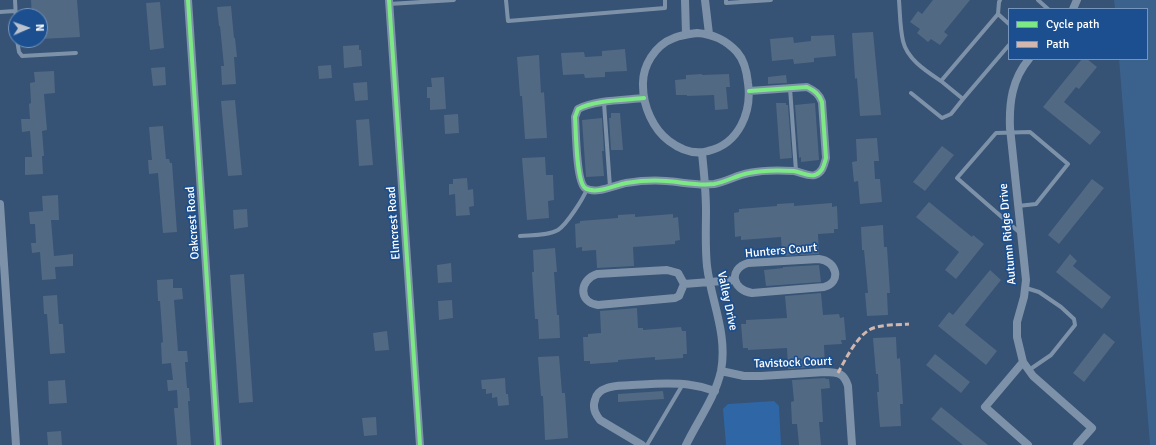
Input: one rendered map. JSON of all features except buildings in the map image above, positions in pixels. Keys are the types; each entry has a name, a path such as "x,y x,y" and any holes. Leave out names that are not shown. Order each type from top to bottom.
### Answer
{"street":[{"name":"Oakcrest Road","path":"188,0 218,445"},
{"path":"685,0 686,34"},
{"path":"705,0 709,34"},
{"name":"Elmcrest Road","path":"389,2 420,445"},
{"path":"686,34 709,34 726,42 738,53 747,75 749,91 747,111 738,132 724,146 715,150 695,153 682,149 666,139 651,120 644,98 644,73 654,51 673,38 686,34"},
{"name":"Autumn Ridge Drive","path":"1028,60 1017,76 1009,107 1010,134 1026,288 1016,330 1023,362 1028,370 1092,428 1077,445"},
{"path":"644,98 585,105 578,109 576,117 580,178 582,184 588,189 598,190 626,183 653,180 715,184 752,172 796,171 807,175 814,175 820,172 824,166 826,158 822,102 820,96 815,91 807,87 749,91"},
{"name":"Valley Drive","path":"686,445 710,403 715,391 721,371 722,358 722,331 709,282 706,247 705,184 702,153"},
{"path":"0,204 16,445"},
{"name":"Hunters Court","path":"820,259 830,262 836,273 832,283 824,287 752,293 744,292 737,287 735,280 737,269 748,263 820,259"},
{"path":"667,270 678,273 684,284 679,296 668,299 592,304 588,301 583,292 583,286 586,280 597,274 667,270"},
{"path":"684,284 735,280"},
{"path":"1023,362 984,407 1028,445"},
{"name":"Tavistock Court","path":"721,371 744,376 825,372 838,373 846,380 848,386 852,445"},
{"path":"642,445 600,420 596,416 594,406 596,395 600,391 617,386 661,383 700,386 715,391"}],"lane":[{"path":"389,2 454,0"},
{"path":"506,0 508,21 665,8 665,0"},
{"path":"726,0 726,3 771,0"},
{"path":"899,0 902,41 906,51 913,60 963,99"},
{"path":"941,81 998,14 1000,0"},
{"path":"1038,0 1047,8"},
{"path":"998,14 1008,23"},
{"path":"911,93 942,118 951,114 1008,46"},
{"path":"18,48 22,56 76,53"},
{"path":"790,88 796,171"},
{"path":"604,102 610,187"},
{"path":"1017,206 1036,204 1068,164 1030,132 1010,134 996,133 957,178 1020,233"},
{"path":"520,236 543,234 558,230 579,205 588,189"},
{"path":"1026,288 1039,292 1061,307 1074,319 1075,322 1075,325 1052,355 1028,370"},
{"path":"647,445 683,384"}],"shaded area":[{"path":"1114,0 1156,0 1156,445 1150,445 1119,60 1148,60 1148,8 1115,8"},
{"path":"774,401 779,406 781,445 726,445 723,409 728,404"}],"marked path":[{"path":"838,373 855,344 869,330 883,326 909,324"}],"cycle path":[{"path":"188,0 218,445"},
{"path":"389,0 420,445"},
{"path":"644,98 601,102 578,109 575,117 577,155 580,176 585,188 589,190 600,190 626,183 641,181 666,181 702,185 723,182 754,172 777,170 794,171 807,175 815,175 820,172 826,158 822,102 818,95 807,87 749,91"}]}
